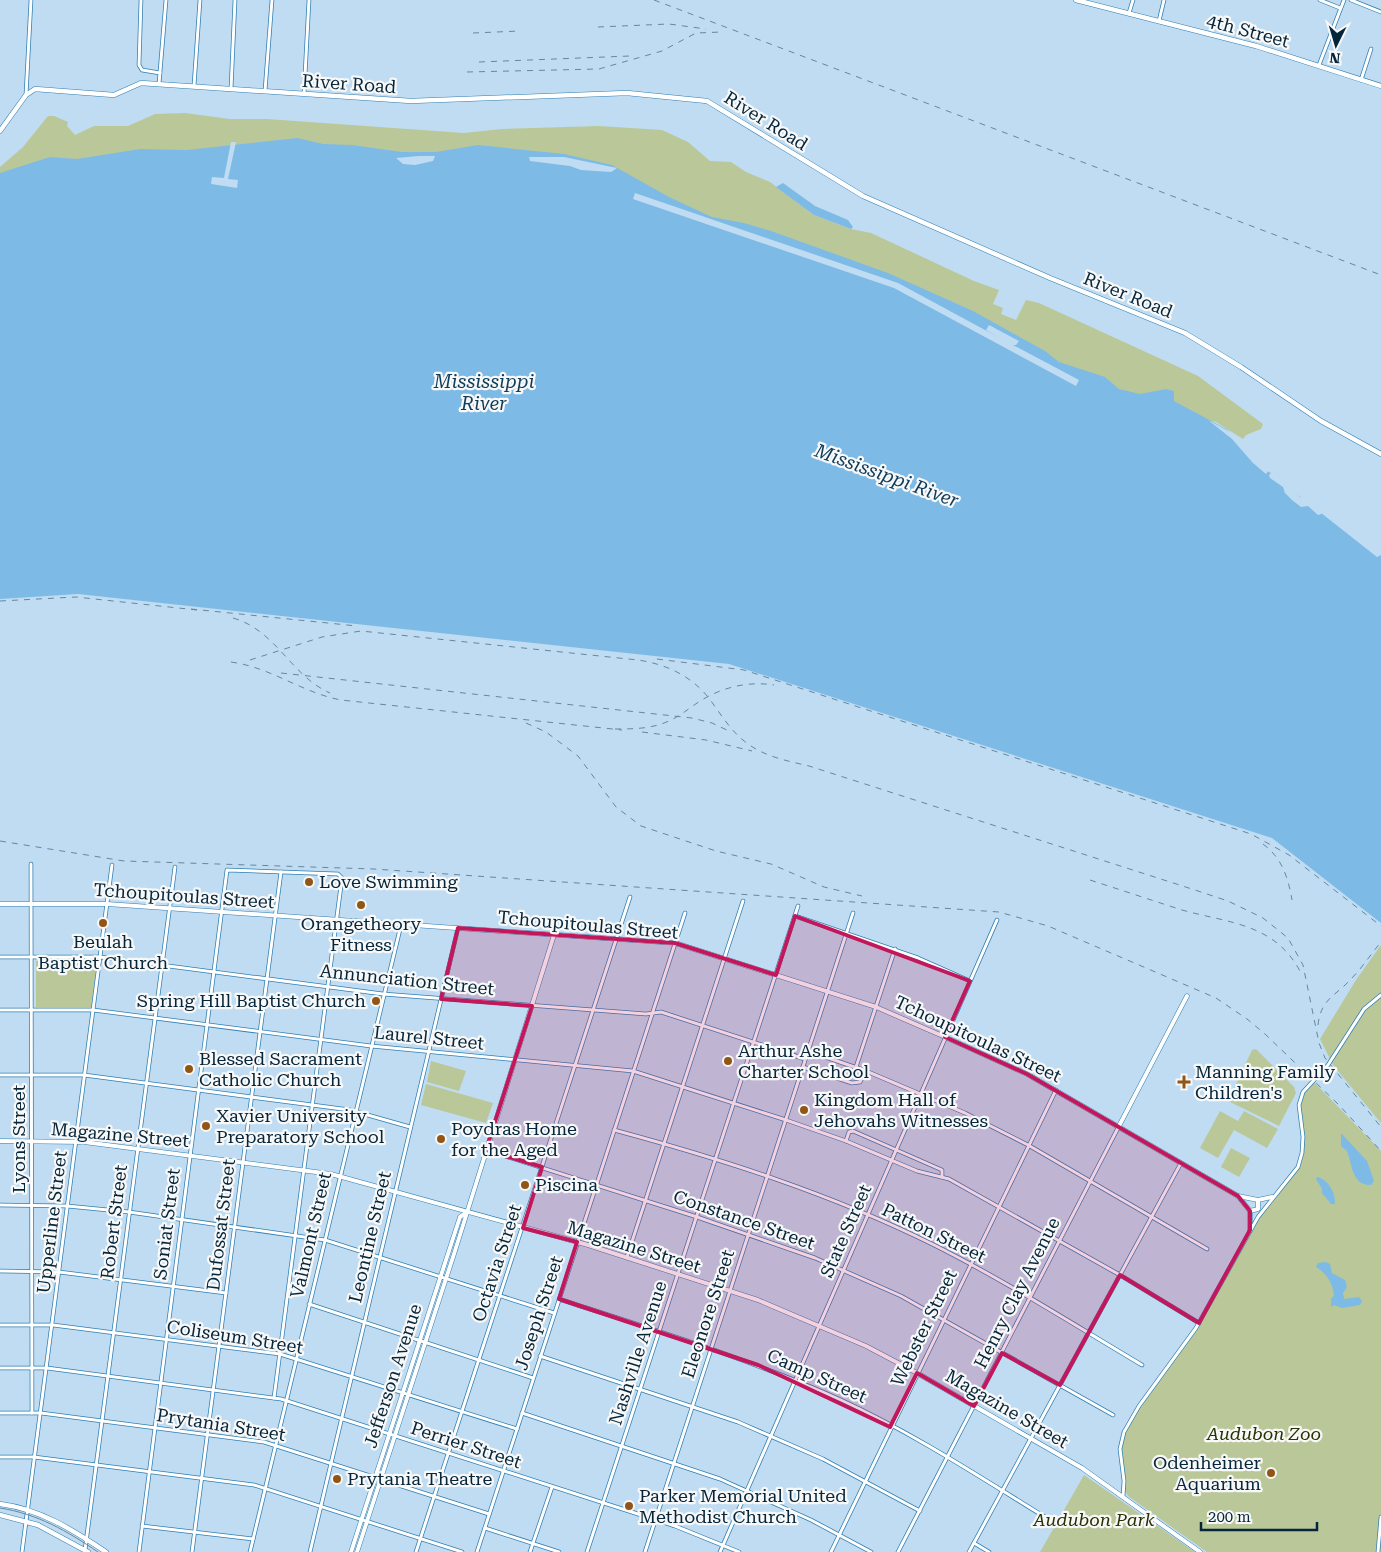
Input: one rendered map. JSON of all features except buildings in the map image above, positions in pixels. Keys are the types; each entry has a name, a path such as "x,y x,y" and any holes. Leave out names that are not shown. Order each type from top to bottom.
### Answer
{"main road":[{"name":"4th Street","path":"1076,0 1256,46 1381,86"},
{"name":"River Road","path":"26,95 35,90 44,89 114,95 134,85 159,84 304,95 441,101 627,93 707,101 863,196 1050,278 1185,333 1241,367 1320,421 1381,454"},
{"path":"0,131 26,95"},
{"path":"0,1504 28,1509 59,1522 106,1552"},
{"path":"0,1515 26,1521 52,1531 86,1551"}],"street":[{"path":"26,95 31,0"},
{"path":"141,0 139,65 142,70 160,73"},
{"path":"159,84 166,0"},
{"path":"194,86 200,0"},
{"path":"231,90 236,0"},
{"path":"265,92 272,0"},
{"path":"304,95 309,0"},
{"path":"1129,13 1133,0"},
{"path":"1158,21 1164,0"},
{"path":"1320,0 1340,8"},
{"path":"1319,65 1344,0"},
{"path":"1351,0 1381,12"},
{"path":"1361,80 1371,49"},
{"name":"Lyons Street","path":"31,864 32,1413"},
{"name":"Upperline Street","path":"22,1552 112,865"},
{"name":"Robert Street","path":"86,1551 86,1539 175,867"},
{"name":"Soniat Street","path":"139,1552 227,870 281,872"},
{"path":"274,1398 342,876 338,874 281,872"},
{"name":"Dufossat Street","path":"192,1552 281,872"},
{"name":"Octavia Street","path":"416,1552 630,897"},
{"path":"627,1257 743,901"},
{"name":"Tchoupitoulas Street","path":"0,904 107,904 675,943 876,1007 1027,1074 1238,1196 1258,1200 1272,1198"},
{"name":"Nashville Avenue","path":"587,1552 642,1389 798,906"},
{"name":"Joseph Street","path":"477,1552 685,913"},
{"name":"Eleonore Street","path":"644,1552 853,913"},
{"path":"795,916 895,949 970,982"},
{"name":"State Street","path":"720,1552 997,920"},
{"name":"Valmont Street","path":"250,1552 401,924"},
{"name":"Leontine Street","path":"310,1552 458,928"},
{"name":"Jefferson Avenue","path":"351,1552 394,1436 425,1344 554,935"},
{"path":"856,1067 895,949"},
{"name":"Annunciation Street","path":"0,957 100,957 383,994 532,1006 660,1012 702,1024 805,1059"},
{"path":"1123,1497 1124,1481 1120,1449 1124,1432 1139,1406 1199,1323 1250,1230 1272,1198 1294,1174 1301,1161 1303,1137 1299,1105 1303,1092 1328,1064 1364,1009 1381,995"},
{"path":"1119,1126 1187,996"},
{"name":"Laurel Street","path":"0,1010 93,1010 371,1046 633,1071 846,1140 917,1171 942,1177 1000,1206 1120,1274 1199,1323"},
{"path":"808,1051 856,1067 966,1113 1028,1145 1207,1249"},
{"path":"803,1067 856,1084 860,1082 866,1071"},
{"path":"0,1076 84,1075 252,1096 355,1111 410,1128"},
{"name":"Webster Street","path":"830,1552 1056,1090"},
{"name":"Henry Clay Avenue","path":"898,1552 1119,1126"},
{"name":"Patton Street","path":"614,1130 663,1143 824,1196 931,1244 971,1265 1142,1365"},
{"name":"Laurel Street","path":"846,1140 849,1132 853,1131 942,1170 942,1177"},
{"name":"Magazine Street","path":"0,1142 76,1142 243,1162 339,1176 577,1242 730,1291 819,1325 866,1346 917,1373 1082,1468 1200,1552"},
{"name":"Constance Street","path":"486,1150 790,1248 901,1296 1113,1415"},
{"path":"969,1552 1181,1163"},
{"name":"Tchoupitoulas Street","path":"1238,1196 1250,1210"},
{"path":"1250,1230 1250,1210 1258,1209 1258,1200"},
{"path":"0,1205 67,1206 129,1212 296,1234 325,1240 554,1313"},
{"name":"Jefferson Avenue","path":"378,1477 402,1392 460,1217 467,1212"},
{"path":"0,1271 58,1272 226,1293"},
{"name":"Camp Street","path":"559,1299 711,1348 758,1365 842,1401 947,1458 1045,1517"},
{"path":"309,1304 425,1344 533,1378"},
{"name":"Coliseum Street","path":"0,1325 52,1325 280,1354 517,1429"},
{"path":"540,1356 693,1405 772,1436 865,1481 920,1512"},
{"name":"Perrier Street","path":"0,1368 47,1368 161,1382 287,1401 656,1520 739,1552"},
{"name":"Prytania Street","path":"0,1413 41,1413 208,1434 277,1445 489,1514"},
{"path":"522,1413 674,1462 748,1490 871,1552"},
{"path":"0,1457 34,1457 202,1478 266,1489 462,1552"},
{"path":"530,1552 552,1487"},
{"path":"1378,1552 1381,1517"},
{"name":"Jefferson Avenue","path":"357,1552 364,1519"},
{"path":"142,1526 253,1539"},
{"path":"485,1528 559,1552"},
{"path":"974,1543 988,1552"}],"highlighted area":[{"path":"795,916 970,981 945,1037 1027,1074 1238,1196 1250,1211 1250,1230 1199,1323 1120,1275 1060,1385 1002,1353 974,1406 917,1373 890,1427 758,1365 559,1299 577,1242 523,1228 542,1167 486,1150 532,1006 441,999 458,928 675,943 776,975"}],"green space":[{"path":"185,113 230,119 267,119 464,133 502,129 599,126 662,130 688,142 710,161 731,162 746,172 770,182 814,215 851,229 871,233 974,281 999,290 993,304 1003,308 1001,314 1016,320 1026,300 1039,303 1198,376 1263,424 1261,429 1246,435 1243,439 1216,422 0,175 0,167 23,147 48,116 54,116 68,122 67,126 75,135 94,126 128,126 155,114"},
{"path":"1381,945 1381,1123 1333,1065 1320,1039 1356,980"},
{"path":"36,961 97,961 91,1007 36,1007"},
{"path":"1256,1049 1294,1087 1296,1093 1279,1126 1230,1102 1229,1099 1252,1050"},
{"path":"431,1061 466,1071 459,1091 427,1082"},
{"name":"Audubon Zoo","path":"1313,1081 1381,1151 1381,1552 1207,1552 1128,1496 1124,1488 1120,1449 1130,1421 1199,1323 1262,1211 1298,1167 1303,1137 1299,1105 1303,1092"},
{"path":"426,1084 493,1103 486,1123 421,1105"},
{"path":"1220,1111 1238,1121 1244,1111 1278,1129 1267,1148 1234,1130 1218,1158 1200,1148"},
{"path":"1231,1148 1250,1158 1239,1177 1221,1167"},
{"name":"Audubon Park","path":"1084,1475 1195,1552 1040,1552"}],"water":[{"name":"Mississippi River","path":"297,138 323,144 352,145 402,152 436,152 478,145 564,154 612,165 669,197 712,217 744,223 771,231 888,273 973,311 1045,351 1059,362 1105,377 1119,389 1140,394 1166,389 1174,391 1174,401 1228,430 1250,457 1377,557 1381,555 1381,923 1272,838 729,664 78,594 0,599 0,173 50,157 77,159 140,149 187,150"},
{"path":"783,183 815,206 848,220 853,227 851,229 814,215 776,187"},
{"path":"1341,1133 1367,1161 1374,1181 1371,1185 1360,1182 1356,1178 1347,1151 1341,1146"},
{"path":"1317,1177 1325,1181 1330,1187 1334,1195 1335,1204 1331,1204 1322,1193 1322,1189 1316,1179"},
{"path":"1326,1262 1330,1264 1332,1273 1345,1280 1347,1287 1343,1293 1344,1299 1359,1297 1362,1301 1360,1305 1342,1308 1334,1305 1331,1307 1331,1299 1334,1295 1331,1282 1316,1267 1318,1263"}],"pier":[{"path":"231,142 236,142 228,179 238,180 237,188 211,184 212,177 224,178"},
{"path":"435,156 433,161 415,165 403,164 396,158"},
{"path":"529,157 564,157 617,168 611,172 581,170 570,166 530,161"},
{"path":"635,193 898,283 998,337 986,330 989,325 1019,341 1016,345 1013,345 1079,380 1076,386 894,288 633,199"},
{"path":"1208,420 1234,434 1252,456 1270,469 1266,474 1253,463 1232,439"},
{"path":"1273,471 1292,487 1300,497 1306,498 1324,513 1318,515 1308,506 1301,507 1292,500 1285,493 1283,487 1270,478 1269,475"}],"tram line":[{"path":"0,1508 27,1514 52,1524 98,1552"}],"railway":[{"path":"654,0 1381,275"},
{"path":"598,27 669,24 706,29"},
{"path":"473,33 520,31"},
{"path":"467,72 599,69 662,51 696,33 722,32"},
{"path":"479,62 630,56"},
{"path":"0,601 76,597 197,610"},
{"path":"191,609 357,626"},
{"path":"233,618 261,632 304,676 330,693"},
{"path":"250,660 322,637 361,631 638,660 658,664 693,682 708,697 736,734 762,752 1195,890 1228,901 1263,918 1288,938 1303,965 1319,1043 1325,1058 1381,1127"},
{"path":"657,659 744,670 1251,834 1289,855 1381,926"},
{"path":"231,662 260,669 312,692 341,700 622,730"},
{"path":"281,673 692,718 712,723 731,732"},
{"path":"615,729 646,728 664,723 709,696 736,686 774,685"},
{"path":"526,723 546,732 578,756 616,807 641,826 716,851 771,864 824,887 862,896"},
{"path":"642,732 706,740 752,751"},
{"path":"0,841 124,861 374,869 999,912 1048,926 1216,998 1265,1034 1339,1105 1381,1151"},
{"path":"1263,844 1275,855 1283,869 1292,900"},
{"path":"1090,880 1182,910 1248,927 1277,943 1289,955 1300,971"},
{"path":"1318,1025 1322,1009 1326,1003 1355,975 1381,942"}],"place":[{"name":"Love Swimming","path":"309,882"},
{"name":"Orangetheory Fitness","path":"361,905"},
{"name":"Beulah Baptist Church","path":"103,923"},
{"name":"Spring Hill Baptist Church","path":"376,1001"},
{"name":"Arthur Ashe Charter School","path":"728,1061"},
{"name":"Blessed Sacrament Catholic Church","path":"189,1069"},
{"name":"Manning Family Children's","path":"1184,1082"},
{"name":"Kingdom Hall of Jehovahs Witnesses","path":"804,1110"},
{"name":"Xavier University Preparatory School","path":"206,1126"},
{"name":"Poydras Home for the Aged","path":"441,1139"},
{"name":"Piscina","path":"525,1185"},
{"name":"Odenheimer Aquarium","path":"1271,1473"},
{"name":"Prytania Theatre","path":"337,1479"},
{"name":"Parker Memorial United Methodist Church","path":"629,1506"}]}
